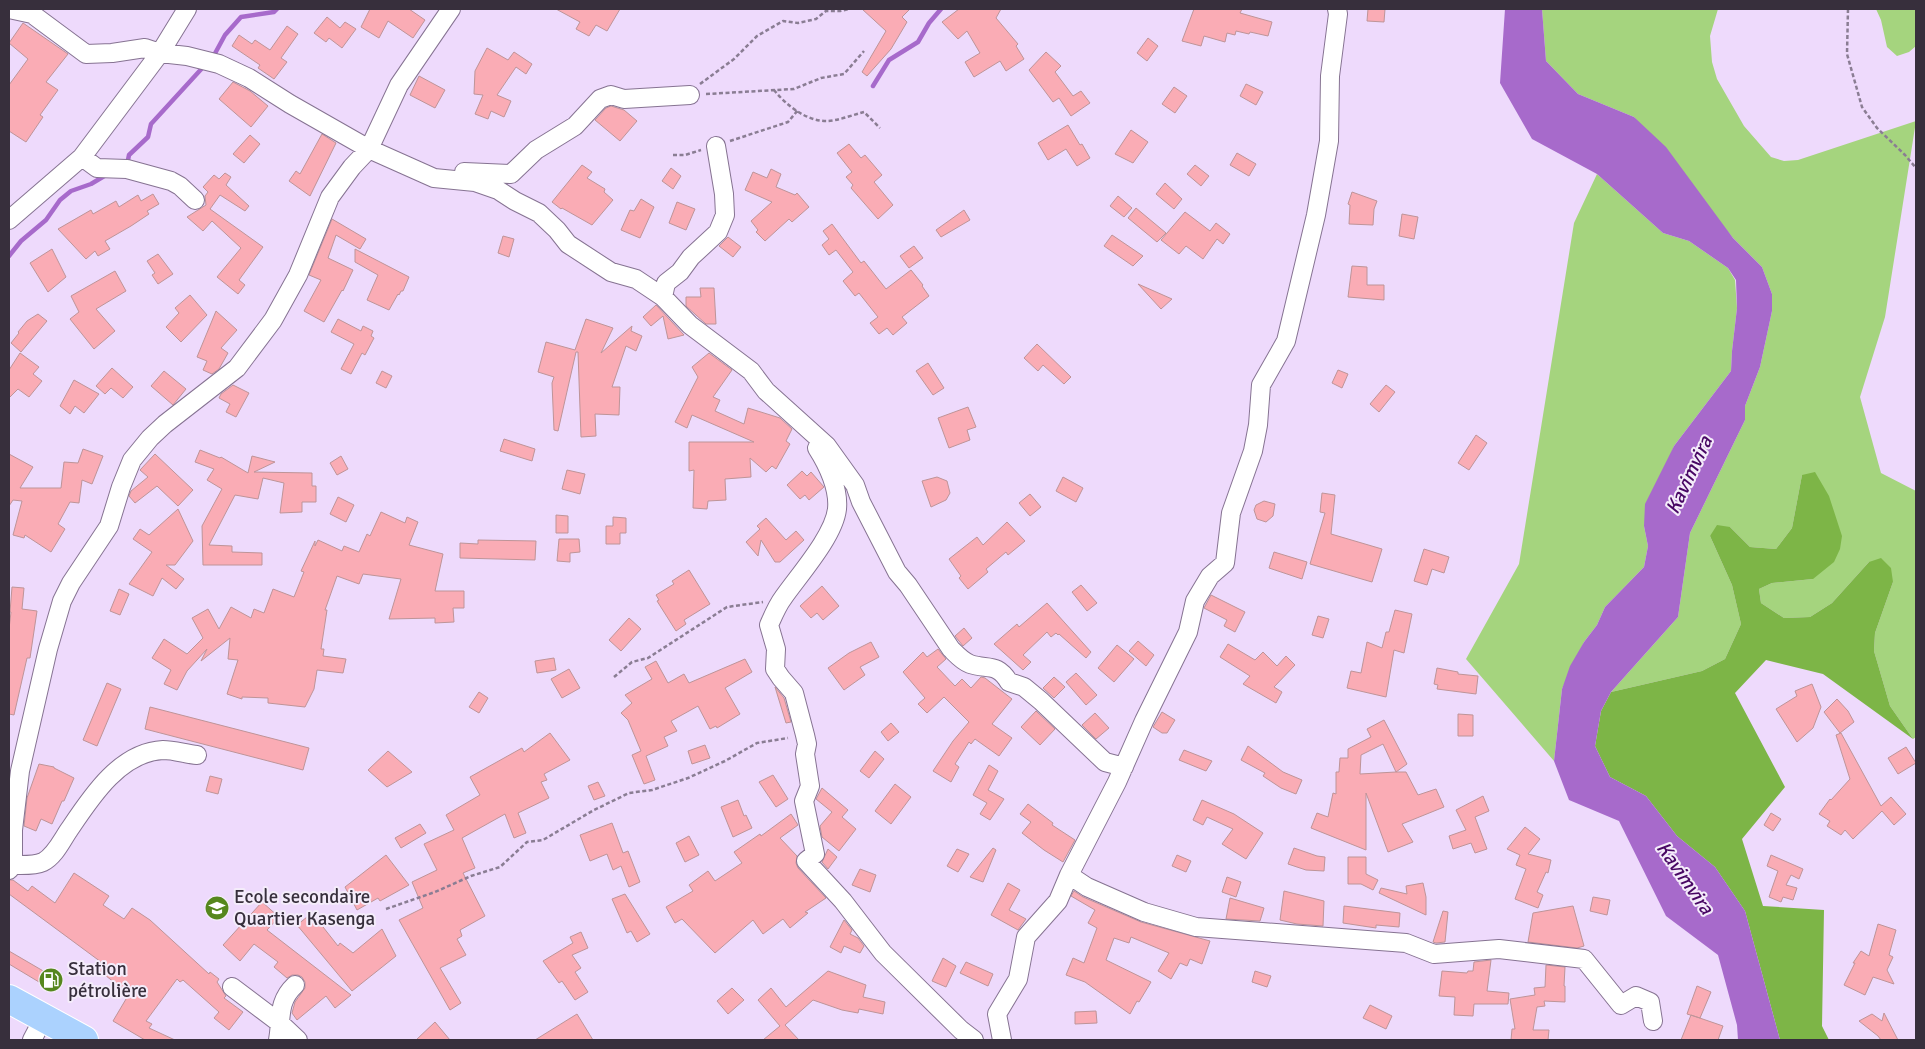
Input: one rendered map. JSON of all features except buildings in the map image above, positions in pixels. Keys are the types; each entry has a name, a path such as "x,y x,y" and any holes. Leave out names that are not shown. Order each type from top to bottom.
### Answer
{"highway":[{"path":"9,998 38,1029 84,1040"}],"street":[{"path":"9,9 32,14 86,54 112,53 145,48 160,53 201,59 232,70 369,149 434,178 475,182 498,190 539,213 557,230 568,244 611,272 636,279 663,297 690,325 751,372 766,391 827,446 855,485 861,502 897,572 908,585 951,649 960,658 972,664 995,668 1005,676 1008,682 1024,686 1067,724 1105,762 1124,767"},
{"path":"9,220 82,157 160,53 187,9"},
{"path":"197,755 164,750 142,754 121,766 86,804 55,851 46,861 11,868 12,810 41,676 62,601 71,583 109,526 121,487 132,460 150,438 165,424 237,368 273,320 298,275 330,197 352,167 369,149 399,85 451,9"},
{"path":"1002,1040 997,1014 1018,979 1026,937 1058,901 1068,875 1100,818 1144,721 1188,632 1194,601 1210,576 1225,563 1231,513 1253,451 1258,425 1261,385 1286,341 1316,216 1329,141 1330,76 1338,14 1337,9"},
{"path":"434,178 457,171 511,174 536,150 575,126 600,99 611,94 624,99 686,95"},
{"path":"663,297 666,284 680,272 691,256 718,232 725,215 724,194 716,146"},
{"path":"82,157 97,168 127,169 171,181 180,186 195,200"},
{"path":"798,418 825,460 836,491 837,509 834,525 782,600 769,625 776,649 776,669 794,693 807,744 805,754 810,786 804,800 815,854 806,861 846,905 883,953 961,1030 974,1040"},
{"path":"1068,875 1087,887 1144,912 1196,927 1406,943 1434,954 1499,949 1584,959 1621,1005 1636,996 1650,1002 1652,1021"},
{"path":"280,1032 280,1008 286,993 295,985"},
{"path":"232,987 280,1032 298,1040"}],"path":[{"path":"686,95 734,59 757,36 783,21 798,23 816,19 826,11 850,9"},
{"path":"1848,9 1847,54 1862,107 1877,128 1916,168"},
{"path":"686,95 794,89 821,78 844,74 864,51"},
{"path":"774,90 782,100 809,118 826,121 864,112 880,128"},
{"path":"673,155 716,146 776,127 788,122 798,110"},
{"path":"614,677 632,662 648,658 727,607 782,600"},
{"path":"386,909 435,892 470,876 500,867 526,842 543,840 594,810 629,793 652,790 688,778 725,761 757,742 805,735"}],"green space":[{"path":"1542,9 1718,9 1710,36 1712,62 1717,79 1744,126 1771,157 1784,161 1798,160 1916,121 1885,317 1860,397 1881,473 1916,491 1916,737 1913,739 1890,706 1874,651 1875,633 1893,582 1869,562 1832,603 1810,617 1784,618 1761,603 1759,589 1772,583 1813,579 1802,475 1792,528 1776,549 1750,547 1730,527 1710,536 1732,585 1741,624 1725,659 1702,671 1611,692 1678,617 1690,533 1745,420 1745,406 1760,367 1772,311 1772,294 1762,267 1733,238 1634,117 1578,94 1546,61"},
{"path":"1876,9 1916,9 1916,46 1909,52 1897,56 1887,47 1881,20"},
{"path":"1597,174 1663,233 1689,241 1728,268 1735,280 1737,308 1731,371 1674,446 1644,526 1648,546 1644,567 1605,607 1597,625 1584,642 1562,689 1554,761 1466,659 1519,564 1574,223"},
{"path":"1815,472 1829,496 1842,536 1840,549 1834,562 1813,579 1772,583 1759,589 1761,603 1784,618 1810,617 1832,603 1869,562 1881,558 1891,568 1893,582 1875,633 1874,651 1890,706 1913,739 1823,674 1766,660 1735,693 1785,787 1742,839 1763,906 1824,910 1822,1026 1829,1040 1780,1040 1745,911 1715,867 1677,836 1646,796 1610,777 1595,746 1601,711 1611,692 1702,671 1725,659 1741,624 1732,585 1710,536 1717,525 1730,527 1750,547 1776,549 1792,528 1802,475"}],"water":[{"name":"Kavimvira","path":"1505,9 1542,9 1546,61 1578,94 1634,117 1666,147 1733,238 1762,267 1772,294 1772,311 1760,367 1745,406 1745,420 1690,533 1678,617 1611,692 1601,711 1595,746 1610,777 1646,796 1677,836 1715,867 1745,911 1780,1040 1738,1040 1737,1025 1718,955 1666,916 1619,821 1569,800 1554,761 1562,689 1570,666 1584,642 1597,625 1605,607 1644,567 1648,546 1644,526 1645,504 1674,446 1731,371 1737,308 1736,280 1728,268 1689,241 1663,233 1597,174 1532,139 1500,83"}],"waterway":[{"path":"212,59 225,35 241,17 274,12 277,9"},
{"path":"873,86 889,60 918,42 929,23 941,9"},
{"path":"127,165 129,155 148,137 151,124 205,65"},
{"path":"9,256 21,241 46,220 60,200 71,191 91,184 106,175"}],"place":[{"name":"Ecole secondaire Quartier Kasenga","path":"217,908"},
{"name":"Station pétrolière","path":"51,980"}]}
